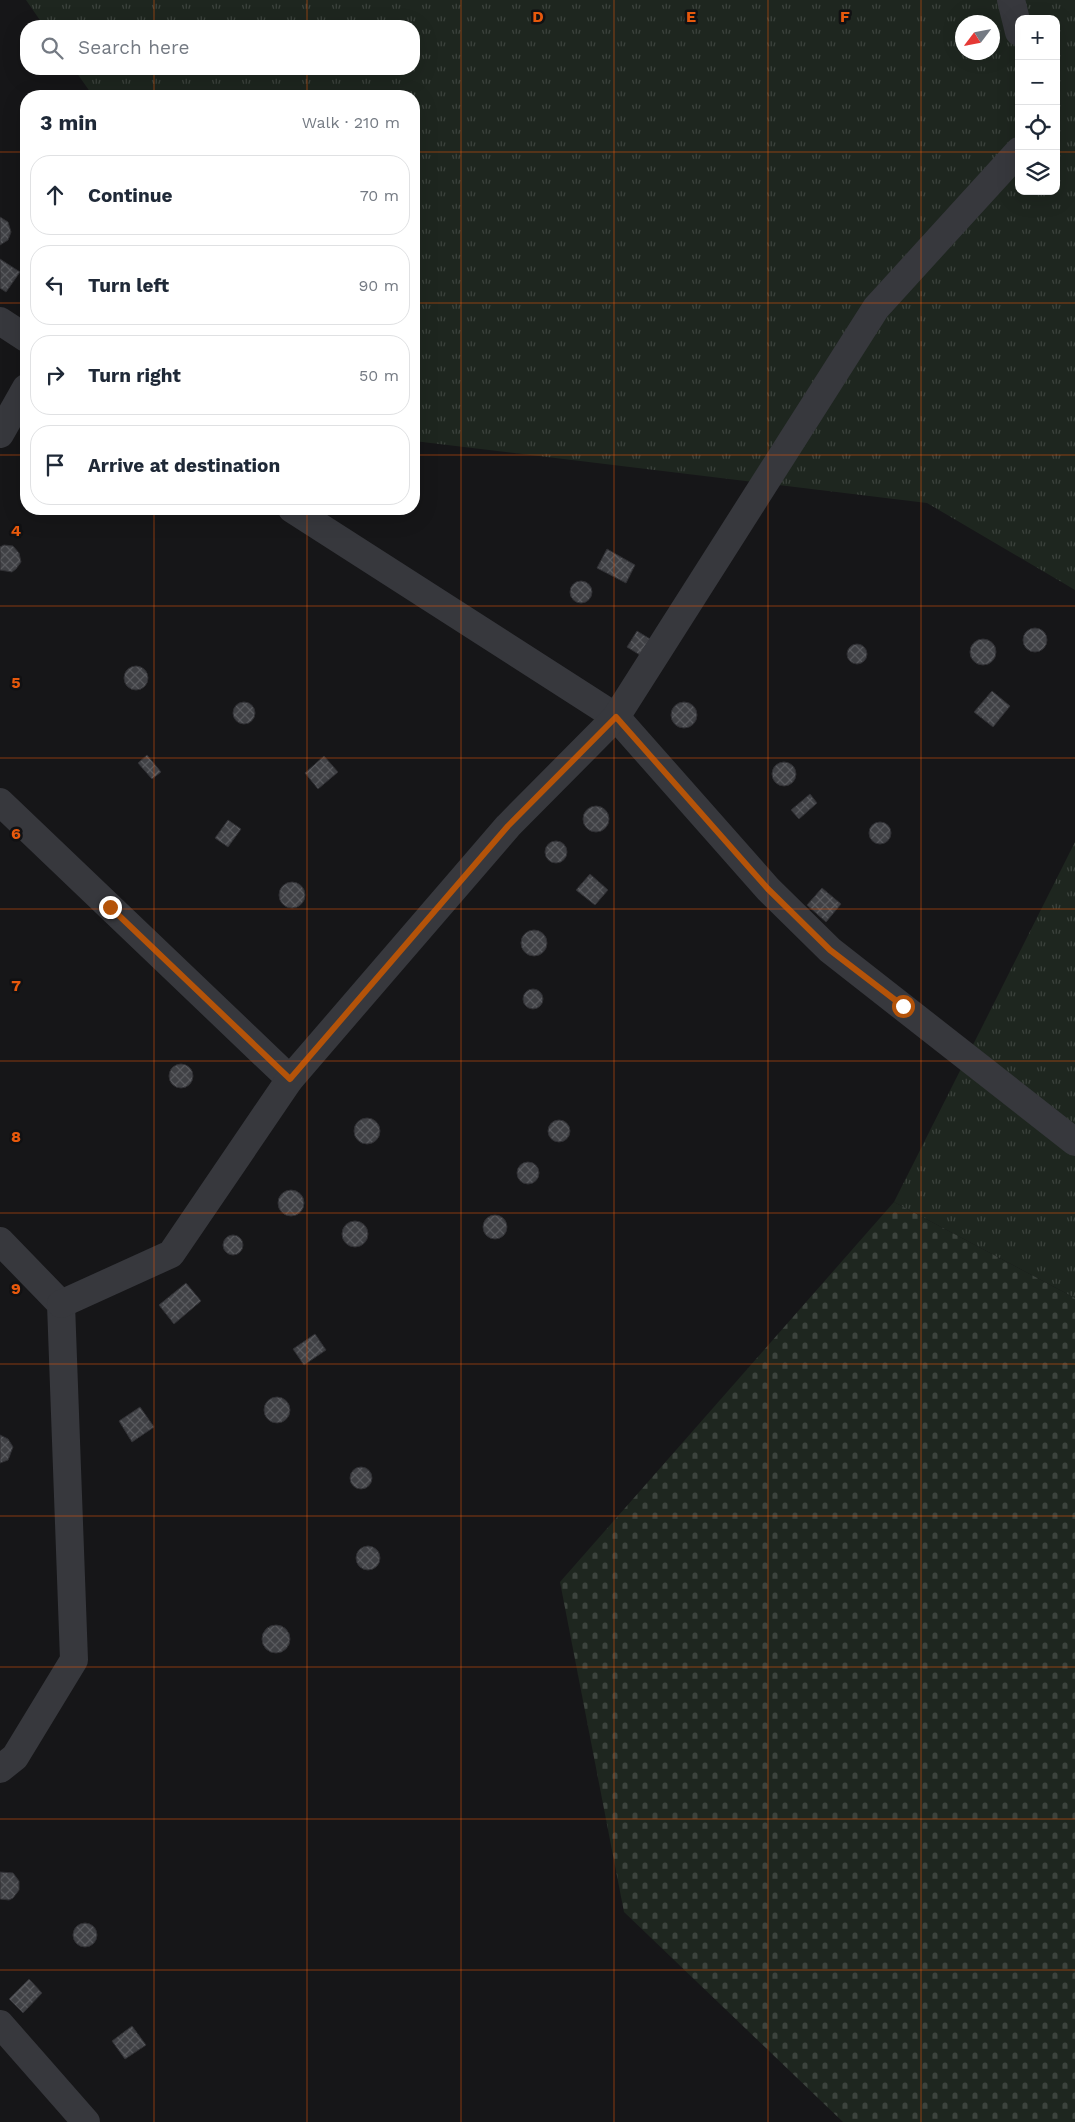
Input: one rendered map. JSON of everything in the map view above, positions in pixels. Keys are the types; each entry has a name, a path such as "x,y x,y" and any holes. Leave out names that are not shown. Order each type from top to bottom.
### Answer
{"street":[{"path":"1010,0 1015,18"},
{"path":"61,1304 171,1254 290,1079 508,826 616,717 876,308 1015,155"},
{"path":"0,322 20,334"},
{"path":"0,434 20,399"},
{"path":"301,515 616,717 768,889 830,950 1075,1142"},
{"path":"0,802 290,1079"},
{"path":"0,1241 61,1304 74,1660 15,1757 0,1769"},
{"path":"0,2024 86,2122"}],"green space":[{"path":"26,0 1075,0 1075,590 927,503 420,442 420,90 89,90 78,75 420,75 420,20 40,20"},
{"path":"1075,842 1075,1298 894,1202"},
{"path":"894,1202 1075,1298 1075,2122 843,2122 624,1912 560,1582"}],"building":[{"path":"0,217 8,222 11,232 8,240 0,245"},
{"path":"0,259 20,272 6,292 0,288"},
{"path":"4,545 13,546 19,553 21,562 12,572 0,570 0,547"},
{"path":"607,549 635,565 626,583 597,568"},
{"path":"581,581 589,584 592,592 589,600 581,603 573,600 570,592 573,584"},
{"path":"1035,628 1043,632 1047,640 1043,648 1035,652 1027,648 1023,640 1027,632"},
{"path":"637,631 650,639 640,655 627,647"},
{"path":"983,639 992,643 996,652 992,661 983,665 974,661 970,652 974,643"},
{"path":"857,644 864,647 867,654 864,661 857,664 850,661 847,654 850,647"},
{"path":"136,666 145,669 148,678 145,687 136,690 127,687 124,678 127,669"},
{"path":"992,691 1010,706 993,727 974,712"},
{"path":"244,702 252,705 255,713 252,721 244,724 236,721 233,713 236,705"},
{"path":"684,702 693,706 697,715 693,724 684,728 675,724 671,715 675,706"},
{"path":"147,755 161,772 152,779 138,763"},
{"path":"324,756 338,772 318,789 305,773"},
{"path":"779,762 789,762 796,769 796,779 789,786 779,786 772,779 772,769"},
{"path":"810,794 817,803 799,819 791,810"},
{"path":"596,806 605,810 609,819 605,828 596,832 587,828 583,819 587,810"},
{"path":"228,820 241,829 228,847 215,838"},
{"path":"880,822 888,825 891,833 888,841 880,844 872,841 869,833 872,825"},
{"path":"556,841 564,844 567,852 564,860 556,863 548,860 545,852 548,844"},
{"path":"590,874 608,890 595,905 576,890"},
{"path":"292,882 301,886 305,895 301,904 292,908 283,904 279,895 283,886"},
{"path":"822,888 841,904 826,922 807,905"},
{"path":"534,930 543,934 547,943 543,952 534,956 525,952 521,943 525,934"},
{"path":"533,989 540,992 543,999 540,1006 533,1009 526,1006 523,999 526,992"},
{"path":"176,1064 186,1064 193,1071 193,1081 186,1088 176,1088 169,1081 169,1071"},
{"path":"367,1118 376,1122 380,1131 376,1140 367,1144 358,1140 354,1131 358,1122"},
{"path":"559,1120 567,1123 570,1131 567,1139 559,1142 551,1139 548,1131 551,1123"},
{"path":"528,1162 536,1165 539,1173 536,1181 528,1184 520,1181 517,1173 520,1165"},
{"path":"291,1190 300,1194 304,1203 300,1212 291,1216 282,1212 278,1203 282,1194"},
{"path":"495,1215 500,1216 506,1222 506,1232 500,1238 495,1239 490,1238 484,1232 483,1227 484,1222 490,1216"},
{"path":"355,1221 364,1225 368,1234 364,1243 355,1247 346,1243 342,1234 346,1225"},
{"path":"233,1235 240,1238 243,1245 240,1252 233,1255 226,1252 223,1245 226,1238"},
{"path":"186,1283 201,1301 174,1324 159,1305"},
{"path":"315,1334 326,1350 304,1365 293,1349"},
{"path":"277,1397 286,1401 290,1410 286,1419 277,1423 268,1419 264,1410 268,1401"},
{"path":"140,1407 154,1427 132,1442 119,1421"},
{"path":"0,1435 8,1439 13,1447 8,1460 0,1463"},
{"path":"361,1467 369,1470 372,1478 369,1486 361,1489 353,1486 350,1478 353,1470"},
{"path":"368,1546 376,1550 380,1558 376,1566 368,1570 360,1566 356,1558 360,1550"},
{"path":"276,1625 286,1629 290,1639 286,1649 276,1653 266,1649 262,1639 266,1629"},
{"path":"0,1872 13,1873 19,1881 19,1890 9,1900 0,1899"},
{"path":"85,1923 93,1927 97,1935 93,1943 85,1947 77,1943 73,1935 77,1927"},
{"path":"29,1979 42,1993 23,2013 9,1999"},
{"path":"132,2026 146,2045 125,2059 112,2041"}],"route":[{"path":"110,907 290,1079 508,826 616,717 768,889 830,950 903,1006"}]}
